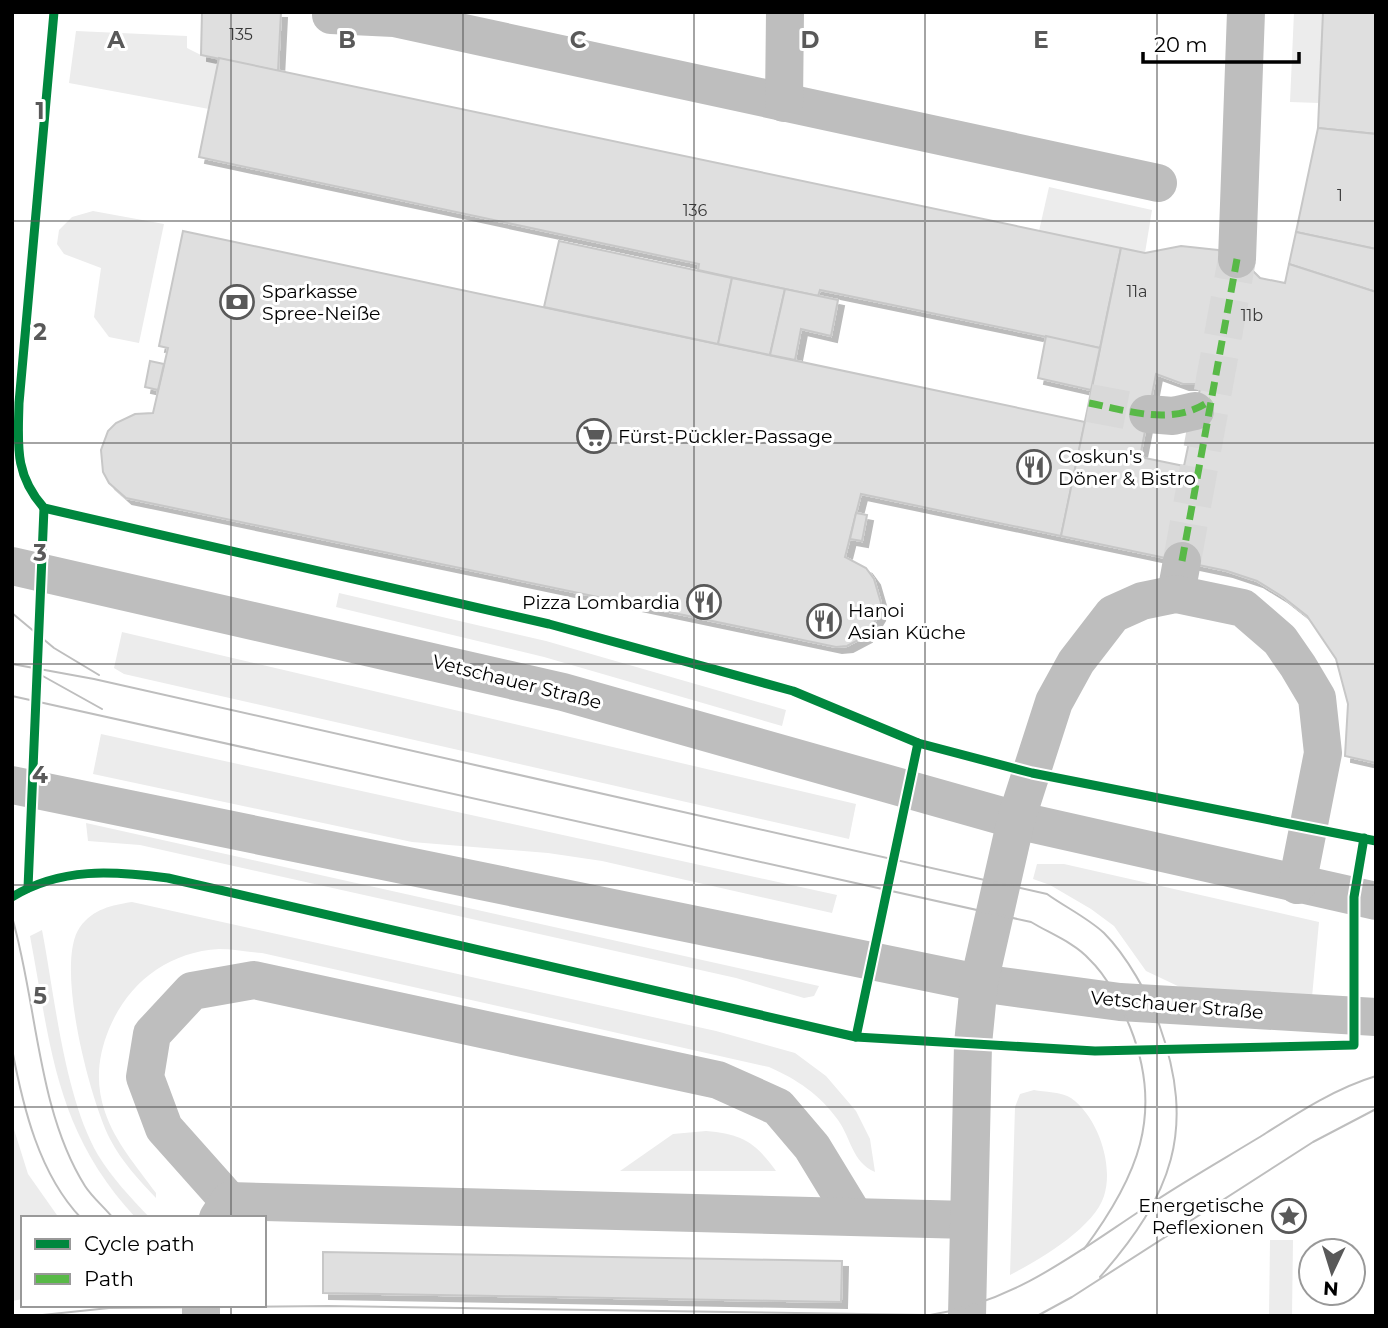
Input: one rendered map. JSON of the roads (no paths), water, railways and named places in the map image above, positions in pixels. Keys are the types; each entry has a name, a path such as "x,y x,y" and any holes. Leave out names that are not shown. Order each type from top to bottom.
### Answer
{"street":[{"path":"783,103 785,12"},
{"path":"1237,259 1246,12"},
{"path":"331,15 394,18 1158,183"},
{"path":"1148,414 1173,416 1195,411"},
{"name":"Vetschauer Straße","path":"12,566 563,692 1016,820 1376,901"},
{"path":"967,1316 973,1044 979,983 1016,820 1054,702 1076,662 1113,614 1142,601 1179,577 1243,608 1280,640 1317,698 1323,753 1297,885"},
{"name":"Vetschauer Straße","path":"12,785 979,983 1120,1002 1376,1017"},
{"path":"854,1216 812,1147 778,1107 718,1080 254,981 192,991 152,1034 145,1077 164,1128 224,1209 854,1216 969,1220"}],"tunnel":[{"path":"1182,561 1237,259"},
{"path":"1089,403 1148,414"}],"tram line":[{"path":"12,613 54,648 99,675"},
{"path":"12,664 94,679 1047,894 1104,933 1128,964 1143,988 1159,1024 1176,1097 1176,1129 1171,1159 1160,1189 1145,1218 1100,1277"},
{"path":"32,670 102,709"},
{"path":"12,696 1031,922 1077,948 1102,974 1130,1027 1145,1088 1145,1117 1131,1170 1103,1223 1084,1249"},
{"path":"12,917 47,1090 57,1124 69,1156 85,1186 111,1216"},
{"path":"12,1049 35,1139 54,1181 79,1216"},
{"path":"266,1307 930,1315 992,1298 1048,1271 1168,1192 1304,1109 1376,1076"},
{"path":"1037,1316 1072,1297 1313,1142 1376,1109"},
{"path":"33,1316 109,1308 218,1307"}],"place":[{"name":"Sparkasse Spree-Neiße","path":"237,302"},
{"name":"Fürst-Pückler-Passage","path":"594,436"},
{"name":"Coskun's Döner & Bistro","path":"1034,467"},
{"name":"Pizza Lombardia","path":"704,602"},
{"name":"Hanoi Asian Küche","path":"824,621"},
{"name":"Energetische Reflexionen","path":"1289,1216"}]}
